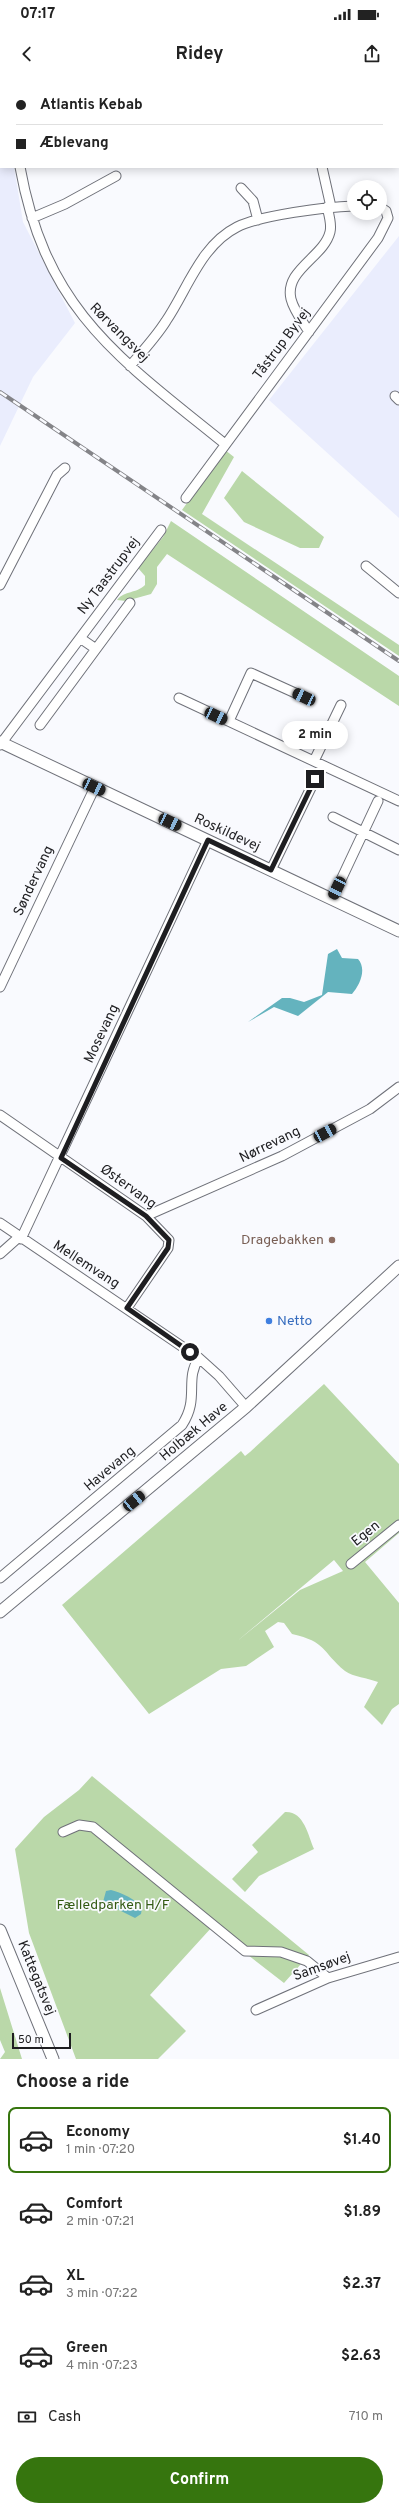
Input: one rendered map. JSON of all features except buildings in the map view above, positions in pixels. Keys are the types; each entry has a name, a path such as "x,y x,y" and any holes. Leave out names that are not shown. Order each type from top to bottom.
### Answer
{"street":[{"name":"Rørvangsvej","path":"20,168 32,218 44,252 75,307 94,331 130,366 225,444"},
{"path":"309,332 292,304 290,290 295,277 328,237 331,226 322,168"},
{"path":"32,218 69,202 116,176"},
{"path":"241,188 253,201 258,220"},
{"path":"130,366 166,321 206,255 233,230 258,220 329,207 347,206"},
{"name":"Tåstrup Byvej","path":"186,498 378,238 387,220"},
{"path":"0,585 57,475 64,468"},
{"name":"Ny Taastrupvej","path":"1,743 161,530"},
{"path":"366,566 399,593"},
{"path":"40,725 130,602"},
{"path":"80,638 96,649"},
{"path":"229,721 251,673 304,697"},
{"path":"180,698 318,763 380,797 399,801"},
{"path":"271,870 318,763 341,705"},
{"name":"Roskildevej","path":"1,743 399,931"},
{"name":"Søndervang","path":"0,987 94,787"},
{"path":"332,899 380,797"},
{"path":"333,817 399,850"},
{"name":"Mosevang","path":"20,1238 61,1158 208,840"},
{"name":"Nørrevang","path":"146,1216 282,1156 370,1109 399,1086"},
{"name":"Østervang","path":"0,1115 146,1216 170,1243 127,1308"},
{"name":"Mellemvang","path":"0,1223 199,1358 219,1376 246,1407"},
{"path":"0,1254 20,1238"},
{"name":"Holbæk Have","path":"0,1612 246,1407 399,1266"},
{"name":"Havevang","path":"0,1578 182,1425 190,1413 193,1400 192,1371 199,1358"},
{"name":"Egen","path":"351,1564 399,1525"},
{"path":"63,1832 79,1824 93,1827 245,1951 281,1952 307,1961 328,1978"},
{"name":"Kattegatsvej","path":"0,1930 53,2059"},
{"name":"Samsøvej","path":"256,2010 328,1978 399,1957"}],"shaded area":[{"path":"0,168 14,168 23,222 75,323 33,377 0,446"},
{"path":"399,236 399,518 269,400"}],"green space":[{"path":"225,450 234,457 202,514 399,645 399,656 182,510"},
{"path":"242,471 324,537 319,548 300,548 244,522 224,498"},
{"path":"171,521 399,676 399,706 167,554 157,567 157,584 151,594 126,601 117,600 123,595 138,590 145,585 145,576 138,568 163,537"},
{"path":"324,1384 399,1464 399,1533 365,1562 399,1603 399,1704 392,1709 382,1725 364,1707 378,1682 348,1673 318,1644 312,1640 292,1634 284,1623 278,1622 265,1631 274,1647 246,1666 221,1669 149,1714 62,1605 241,1451 245,1456","holes":["334,1560 343,1571 300,1590 236,1642"]},
{"name":"Fælledparken H/F","path":"92,1776 309,1955 284,1983 212,1927 150,1995 186,2031 158,2059 76,2059 29,1933 15,1849 44,1817 79,1790"},
{"path":"285,1812 297,1815 301,1820 314,1849 259,1876 245,1892 232,1879 258,1852 252,1845"},
{"path":"0,1988 22,2059 0,2059 5,2052 0,2040"}],"water":[{"path":"337,949 342,958 358,959 361,963 362,972 360,982 352,994 328,992 298,1016 274,1007 248,1022 282,998 290,998 304,1002 322,995 328,954"},
{"path":"111,1890 136,1902 142,1908 141,1914 135,1918 103,1902 106,1891"}],"railway":[{"path":"0,392 399,661"}],"place":[{"name":"Dragebakken","path":"332,1240"},
{"name":"Netto","path":"269,1321"}],"route":[{"path":"190,1352 127,1308 168,1248 170,1243 169,1240 146,1216 61,1158 97,1076 208,840 271,870 315,779"}]}
